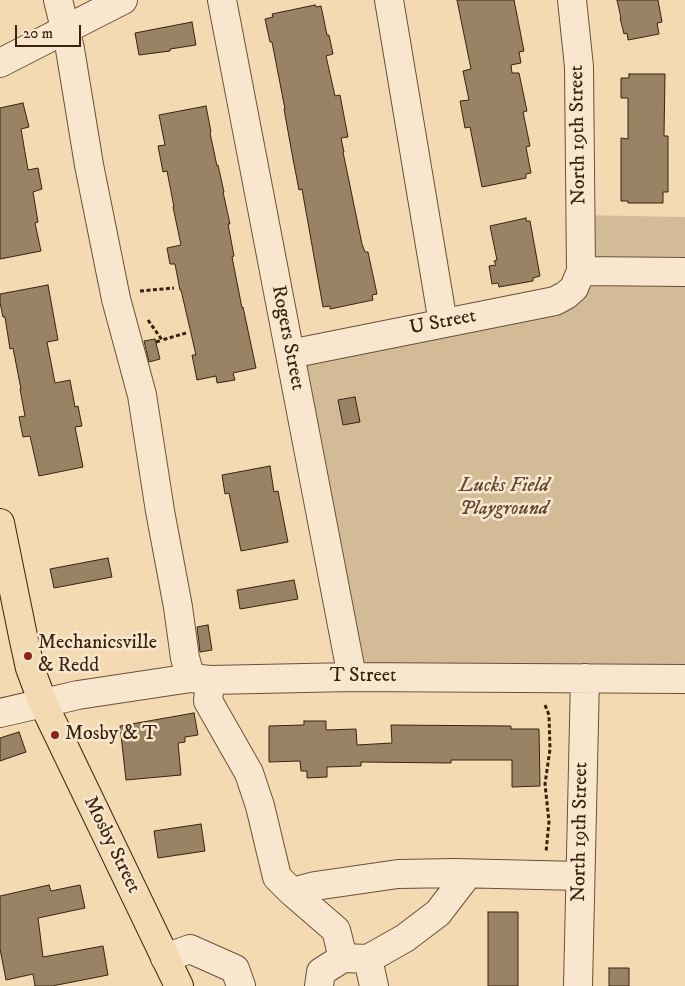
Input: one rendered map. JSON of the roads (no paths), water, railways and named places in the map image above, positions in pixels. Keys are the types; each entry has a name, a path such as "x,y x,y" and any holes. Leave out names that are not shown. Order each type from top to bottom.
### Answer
{"main road":[{"name":"Mosby Street","path":"0,523 30,668 43,703 179,986"}],"street":[{"path":"58,0 66,29 89,165 114,293 142,395 185,658 201,679 208,701 249,773 260,806 278,877 292,892 336,930 374,986"},
{"path":"0,63 123,0"},
{"name":"Rogers Street","path":"222,0 352,677"},
{"path":"389,0 443,323"},
{"name":"North 19th Street","path":"572,0 580,67 581,271"},
{"path":"581,271 685,272"},
{"name":"U Street","path":"290,354 556,300 574,288 581,271"},
{"name":"T Street","path":"0,713 78,695 201,679 352,677 685,679"},
{"name":"North 19th Street","path":"578,986 584,678"},
{"path":"292,892 315,886 398,874 580,876"},
{"path":"319,986 321,972 405,938 438,914 468,874"},
{"path":"165,958 190,949 235,969 240,986"}],"place":[{"name":"Mechanicsville & Redd","path":"28,656"},
{"name":"Mosby & T","path":"55,735"}],"park label":[{"name":"Lucks Field Playground","path":"504,498"}]}
